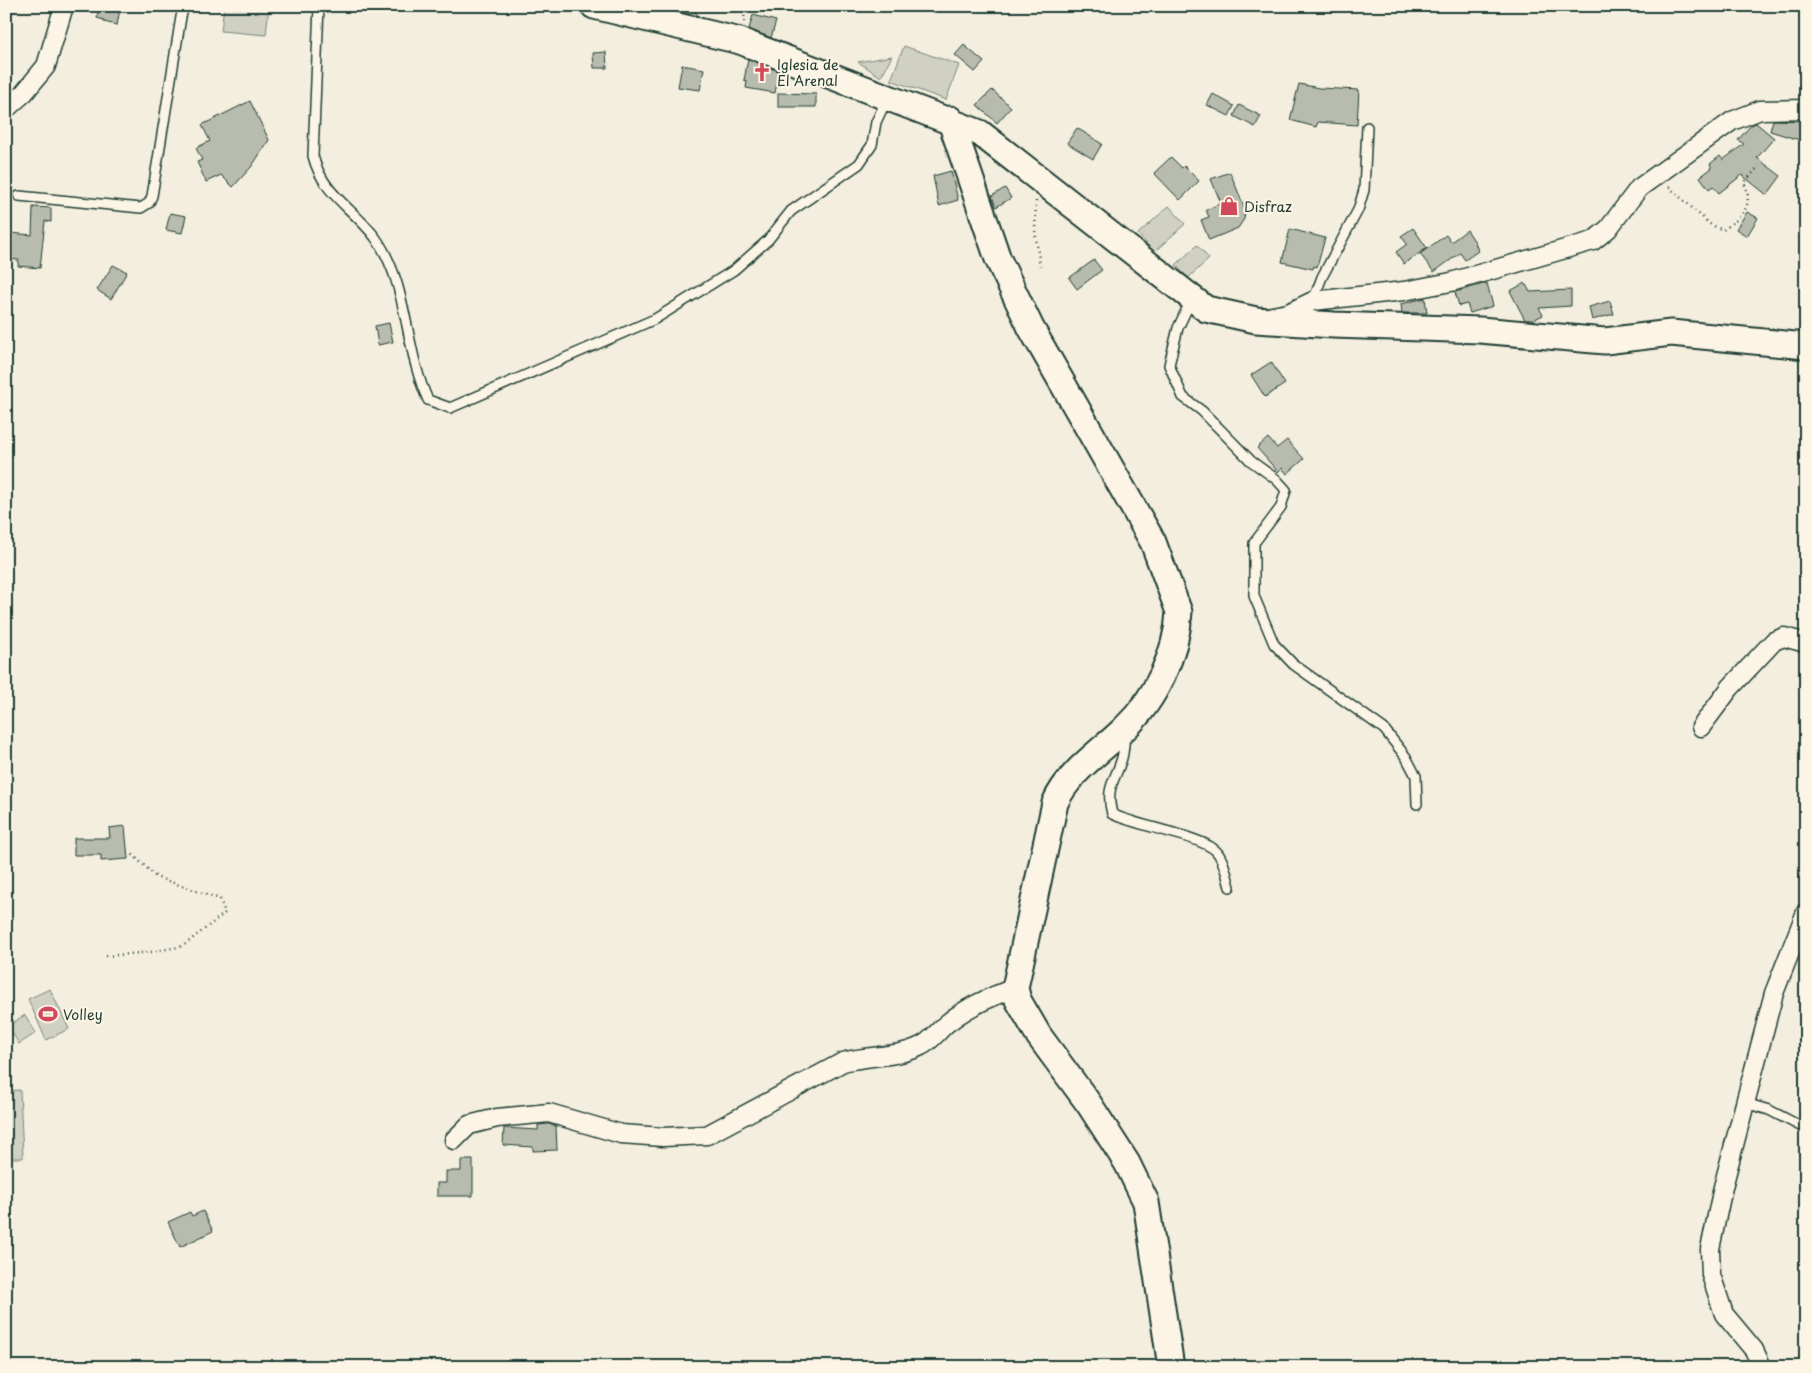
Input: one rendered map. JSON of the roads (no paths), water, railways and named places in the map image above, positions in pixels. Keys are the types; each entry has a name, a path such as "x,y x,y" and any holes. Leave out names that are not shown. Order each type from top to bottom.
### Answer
{"street":[{"path":"6,109 24,93 46,66 64,6"},
{"path":"594,6 740,41 950,119 980,133 1192,300 1206,309 1256,320 1334,325 1480,330 1604,341 1670,333 1806,346"},
{"path":"1256,320 1288,313 1313,301 1404,291 1451,282 1593,241 1608,229 1639,188 1732,121 1760,110 1806,109"},
{"path":"950,119 998,259 1031,328 1153,542 1179,612 1178,623 1164,671 1148,702 1127,727 1062,787 1055,803 1015,988 1018,1000 1039,1036 1089,1104 1121,1154 1146,1202 1171,1367"},
{"path":"1701,727 1730,688 1774,641 1784,637 1806,643"},
{"path":"1762,1367 1754,1350 1724,1314 1711,1275 1712,1240 1774,993 1806,912"},
{"path":"454,1140 469,1125 497,1118 549,1113 621,1134 663,1137 707,1135 843,1062 864,1056 894,1055 922,1046 950,1021 991,996 1015,988"}],"lane":[{"path":"19,196 141,208 149,203 152,196 184,6"},
{"path":"319,6 313,156 317,171 324,184 374,237 392,267 419,379 428,400 450,408 655,319 734,270 768,240 791,212 858,164 872,145 876,122 888,96"},
{"path":"1313,301 1322,278 1358,210 1364,190 1367,127"},
{"path":"1192,300 1178,328 1170,365 1183,397 1202,410 1251,461 1276,479 1286,490 1280,507 1254,543 1254,596 1274,644 1294,664 1384,729 1406,757 1416,776 1417,804"},
{"path":"1127,727 1122,758 1109,787 1109,803 1112,814 1127,821 1204,842 1218,852 1230,887"},
{"path":"1745,1103 1769,1110 1806,1129"}],"place":[{"name":"Iglesia de El Arenal","path":"762,72"},
{"name":"Disfraz","path":"1229,206"},
{"name":"Volley","path":"48,1014"}]}
